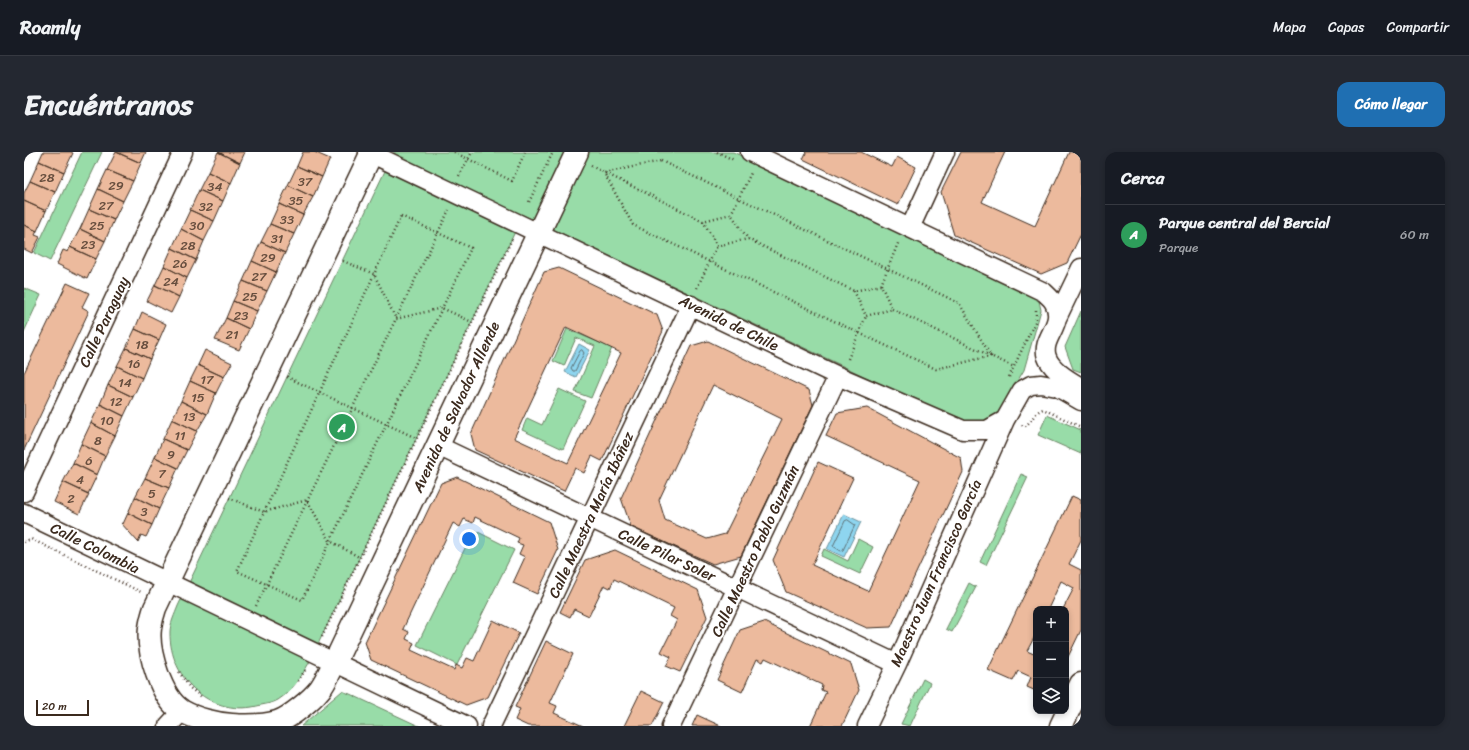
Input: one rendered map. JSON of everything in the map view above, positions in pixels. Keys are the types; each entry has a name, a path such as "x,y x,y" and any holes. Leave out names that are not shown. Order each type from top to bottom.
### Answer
{"street":[{"name":"Calle Paraguay","path":"24,492 184,152"},
{"name":"Avenida de Chile","path":"370,152 458,186 538,233 838,376 963,430 987,430 1006,419"},
{"name":"Avenida de Salvador Allende","path":"370,152 162,591 150,629 151,649 156,669 167,693 175,718 249,726 278,722 301,707 320,689 335,662 575,155"},
{"path":"905,236 945,152"},
{"path":"755,161 905,236 1055,304 1057,318"},
{"path":"1081,268 1045,346 1047,358 1052,367 1063,377 1081,386"},
{"path":"1038,297 1072,286"},
{"name":"Calle Maestra María Ibáñez","path":"491,726 691,305"},
{"name":"Calle Maestro Pablo Guzmán","path":"672,726 838,376"},
{"path":"1006,419 1022,390 1031,385 1041,384 1057,387 1081,400"},
{"name":"Maestro Juan Francisco García","path":"867,726 897,664 990,450 1006,419"},
{"path":"987,430 990,450"},
{"name":"Calle Pilar Soler","path":"438,446 897,664"},
{"name":"Calle Colombia","path":"24,513 162,591"},
{"path":"162,591 249,621 467,726"},
{"path":"1062,726 1081,684"}],"path":[{"path":"454,152 512,181 525,152"},
{"path":"249,621 438,233 472,152"},
{"path":"296,684 315,653 359,556 553,152"},
{"path":"703,221 731,214 755,161 717,152"},
{"path":"575,155 604,173 703,221 718,246"},
{"path":"604,173 661,161 959,303 991,356"},
{"path":"604,173 633,225 859,333 936,369 991,356"},
{"path":"731,214 748,239 854,291 866,316 848,359"},
{"path":"401,216 471,248 302,600 237,571 374,274 401,216"},
{"path":"905,236 887,269 881,285 892,309 1014,367"},
{"path":"718,246 748,239"},
{"path":"697,288 718,246"},
{"path":"343,260 374,274 396,319"},
{"path":"690,285 704,292"},
{"path":"854,291 881,285"},
{"path":"1007,382 1036,320 1038,297"},
{"path":"396,319 442,308 472,322"},
{"path":"866,316 892,309"},
{"path":"841,356 855,362"},
{"path":"287,377 416,438"},
{"path":"1006,419 1024,427 1036,412 1043,409 1081,427"},
{"path":"229,498 264,512 307,500"},
{"path":"307,500 330,541 359,556"},
{"path":"24,542 31,539 162,591"},
{"path":"176,665 190,688 207,700"}],"green space":[{"path":"82,152 102,152 50,261 34,253"},
{"path":"394,152 733,152 1030,293 1039,301 1041,310 1024,370 992,424 978,430 523,215 306,668 292,688 276,701 243,708 226,706 211,701 197,692 186,680 177,666 172,649 170,632 172,622 178,606"},
{"path":"24,288 41,295 24,332"},
{"path":"1081,311 1081,372 1073,369 1065,347"},
{"path":"567,329 612,348 591,398 575,392 595,346 576,338 564,366 553,361"},
{"path":"559,389 585,401 563,449 522,430 527,418 542,425"},
{"path":"1047,415 1081,430 1081,454 1038,435"},
{"path":"1021,474 1028,477 986,565 980,562"},
{"path":"474,530 514,550 457,665 417,645"},
{"path":"858,539 873,547 860,574 821,556 824,549 848,561"},
{"path":"969,583 976,587 952,632 946,629"},
{"path":"923,679 930,683 910,726 901,724"},
{"path":"342,691 350,694 419,726 301,726"}],"water":[{"path":"579,344 590,350 576,377 565,372"},
{"path":"844,514 861,522 844,557 827,549"}],"building":[{"path":"43,152 73,153 64,172 39,161"},
{"path":"116,152 146,152 141,163"},
{"path":"116,152 141,163 133,181 107,170"},
{"path":"218,152 245,152 240,163"},
{"path":"218,152 240,163 231,183 208,172"},
{"path":"303,152 314,152 330,159 322,177 297,166"},
{"path":"805,152 861,152 892,167 897,157 916,167 898,205 803,159 806,153"},
{"path":"961,152 1005,152 982,202 1035,226 1069,152 1081,152 1081,234 1067,263 1041,274 954,235 941,192"},
{"path":"39,161 64,172 55,192 30,181"},
{"path":"297,166 322,177 313,197 288,185"},
{"path":"107,170 133,181 123,201 98,189"},
{"path":"208,172 231,183 223,201 199,190"},
{"path":"30,181 55,192 46,211 24,201 24,193"},
{"path":"288,185 313,197 303,215 279,204"},
{"path":"98,189 123,201 114,220 89,209"},
{"path":"199,190 223,201 214,221 190,210"},
{"path":"24,201 46,211 37,231 24,225"},
{"path":"279,204 303,215 294,234 270,224"},
{"path":"89,209 114,220 105,241 80,229"},
{"path":"190,210 214,221 204,241 181,229"},
{"path":"270,224 294,234 285,253 261,242"},
{"path":"24,225 37,231 35,235 40,237 32,253 24,249"},
{"path":"80,229 105,241 96,259 70,247"},
{"path":"181,229 204,241 196,260 172,248"},
{"path":"261,242 285,253 276,272 252,261"},
{"path":"70,247 96,259 87,279 57,264 63,250 68,252"},
{"path":"172,248 196,260 187,278 164,266"},
{"path":"252,261 276,272 267,291 243,281"},
{"path":"164,266 187,278 179,297 155,285"},
{"path":"559,268 657,315 663,331 602,461 592,456 584,473 575,468 564,491 475,450 471,434 544,272","holes":["566,327 621,353 568,463 514,438"]},
{"path":"243,281 267,291 257,311 233,301"},
{"path":"67,283 89,293 82,307 89,311 24,450 24,373"},
{"path":"155,285 179,297 171,313 147,301"},
{"path":"233,301 257,311 249,329 226,318"},
{"path":"142,312 166,324 159,340 135,329"},
{"path":"226,318 249,329 239,350 215,340"},
{"path":"135,329 159,340 150,359 126,348"},
{"path":"708,341 809,390 813,405 741,556 713,564 631,527 621,498 691,346","holes":["713,385 782,419 725,534 707,539 665,520 659,500"]},
{"path":"126,348 150,359 142,378 117,366"},
{"path":"205,350 232,363 224,377 198,365"},
{"path":"198,365 224,377 216,393 190,381"},
{"path":"117,366 142,378 133,397 108,385"},
{"path":"190,381 216,393 207,414 181,401"},
{"path":"108,385 133,397 124,416 100,404"},
{"path":"181,401 207,414 197,431 172,419"},
{"path":"100,404 124,416 115,436 91,423"},
{"path":"867,408 961,458 963,472 891,627 867,628 786,592 773,560 818,462 853,478 812,565 868,591 920,480 826,436 837,413"},
{"path":"172,419 197,431 187,450 163,439"},
{"path":"91,423 115,436 105,456 81,444"},
{"path":"163,439 187,450 178,468 155,457"},
{"path":"81,444 105,456 97,475 73,463"},
{"path":"155,457 178,468 169,488 145,478"},
{"path":"73,463 97,475 88,494 63,482"},
{"path":"457,477 549,522 558,550 537,594 513,583 525,557 519,554 523,545 517,543 519,538 475,517 473,523 464,519 460,527 453,523 403,629 409,632 406,639 414,643 411,650 454,670 456,665 462,668 467,658 474,661 493,620 519,633 488,697 466,705 371,660 365,642 441,483"},
{"path":"145,478 169,488 159,509 135,497"},
{"path":"63,482 89,494 79,514 54,502"},
{"path":"1072,496 1081,500 1081,540 1069,564 1081,570 1081,630 1069,655 1069,606 1065,606 1074,588 1061,581 1049,606 1033,606 1033,640 1027,651 1033,654 1033,690 1027,687 1031,677 1018,671 1013,681 988,670"},
{"path":"135,497 159,509 152,525 128,513"},
{"path":"128,513 152,525 146,537 141,535 138,542 121,523 123,524"},
{"path":"615,550 698,590 707,617 680,672 666,666 671,657 661,652 677,620 670,616 674,608 614,579 610,588 604,585 589,616 574,609 570,617 560,612 585,560"},
{"path":"764,622 851,664 859,690 842,726 810,726 826,692 821,690 822,685 765,658 763,662 757,659 742,692 717,680 740,630"},
{"path":"546,641 573,654 550,703 557,706 554,713 583,726 528,726 515,720 520,709 515,707"},
{"path":"641,691 664,702 652,726 624,726"},
{"path":"697,715 721,726 692,726"}],"place":[{"name":"Parque central del Bercial","path":"342,427"}]}
